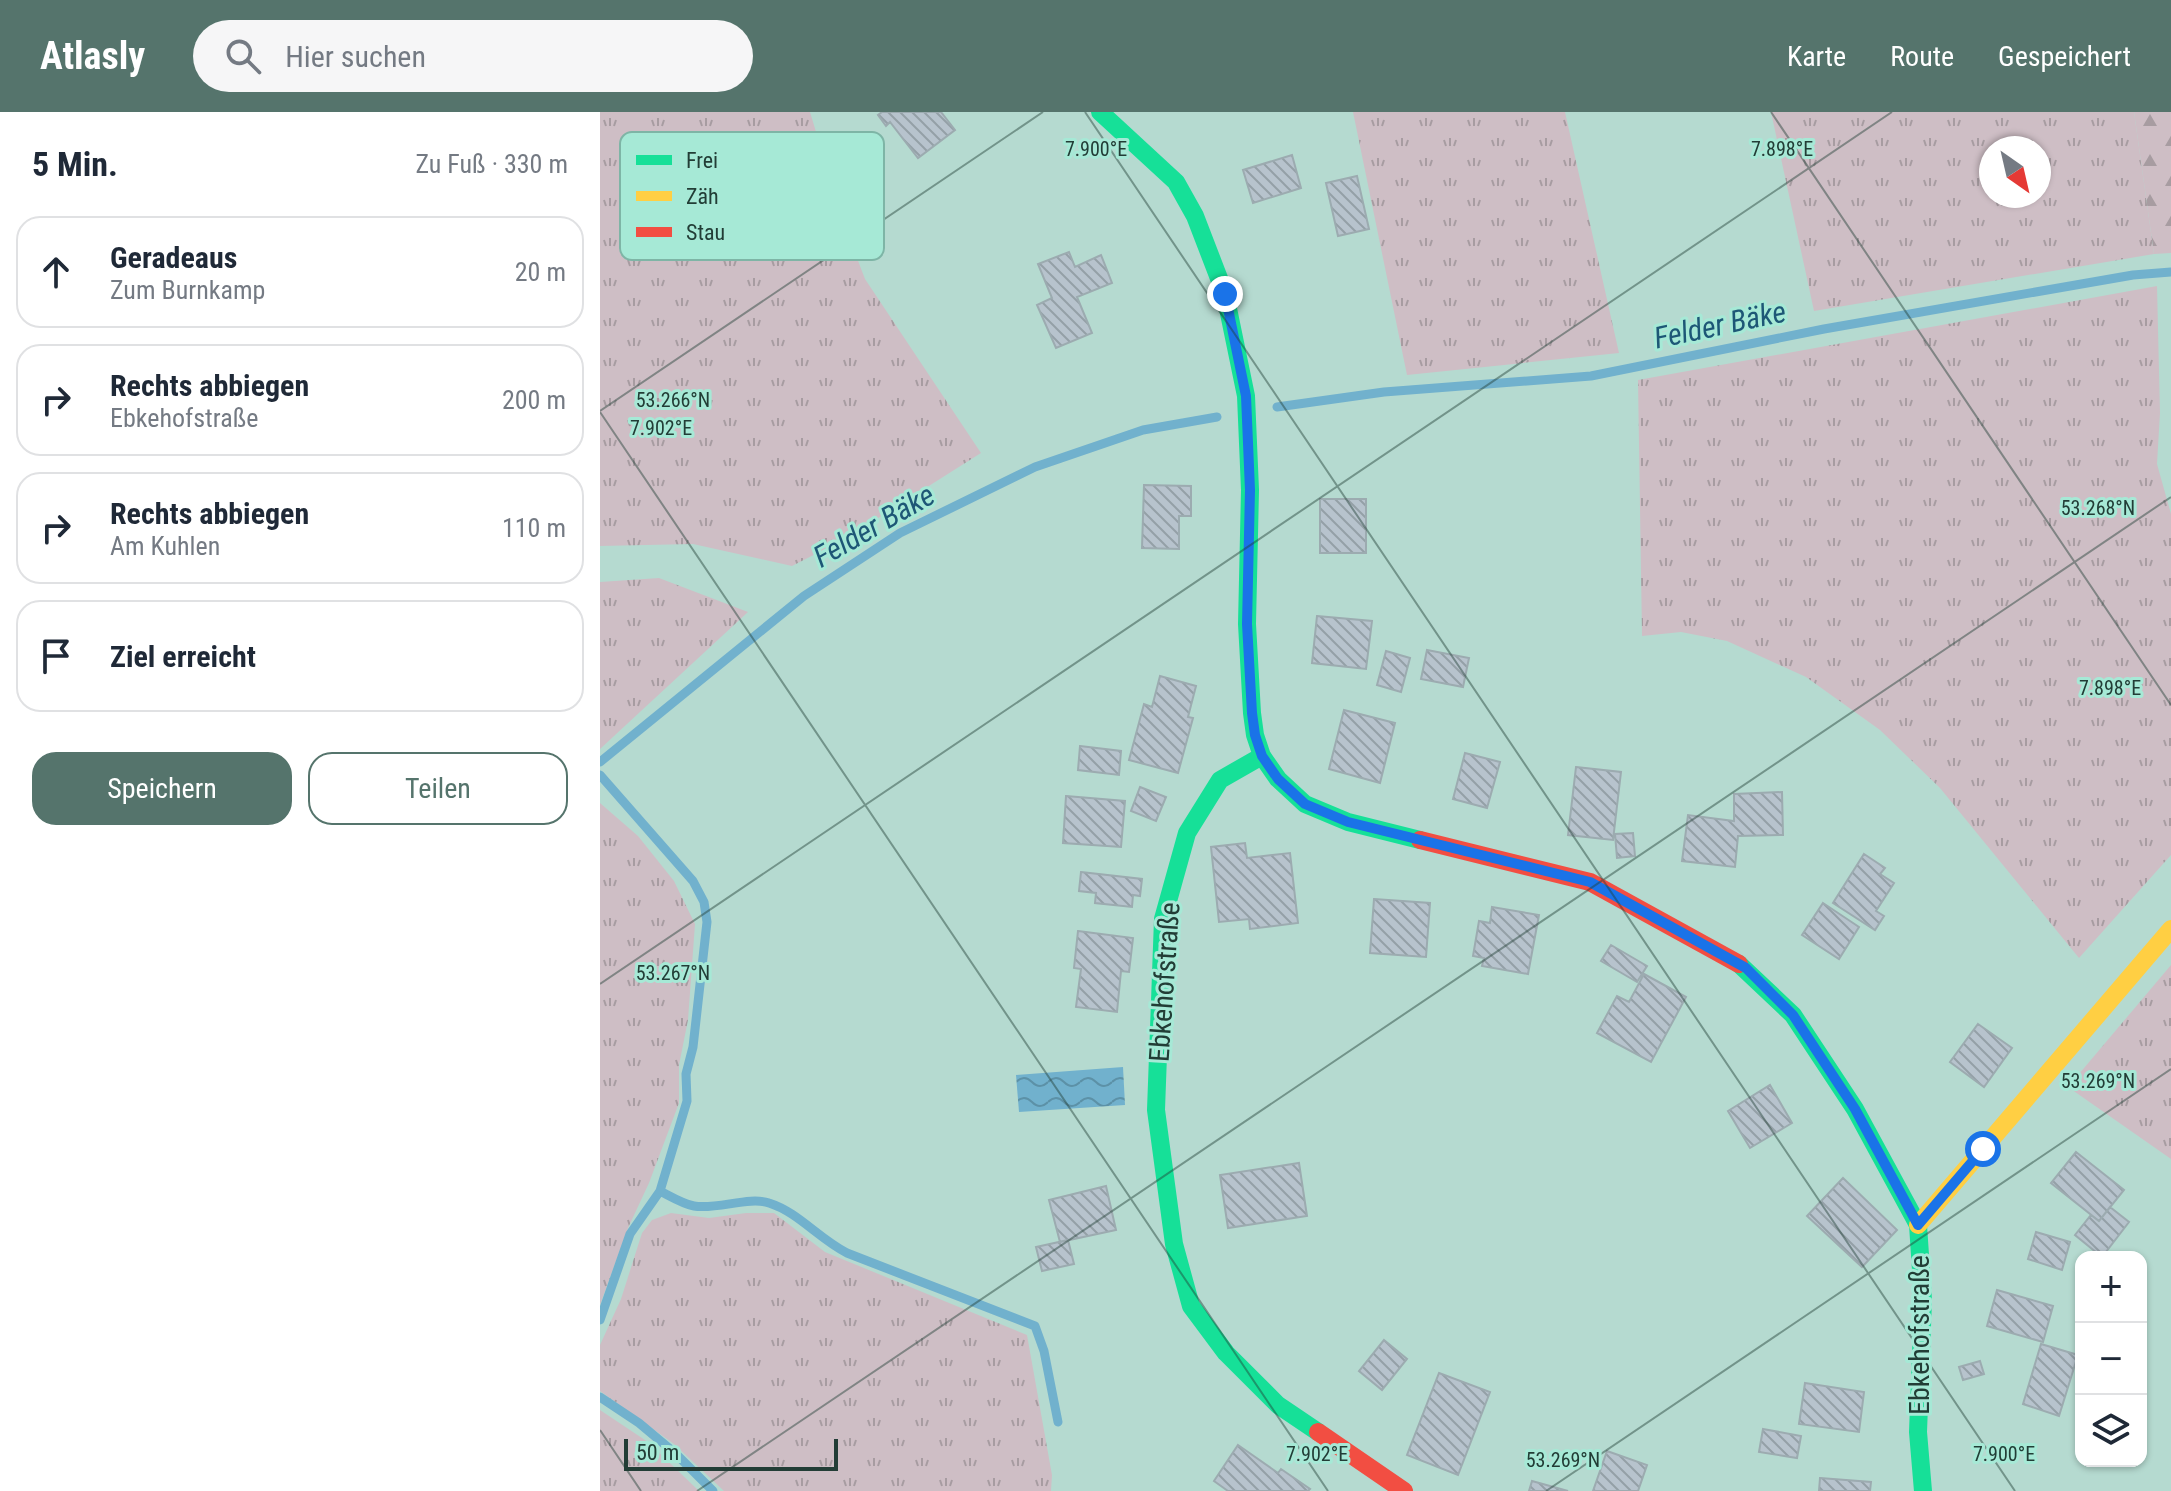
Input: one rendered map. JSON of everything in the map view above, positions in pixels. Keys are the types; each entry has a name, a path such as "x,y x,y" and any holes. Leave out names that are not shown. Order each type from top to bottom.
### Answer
{"street":[{"path":"1100,112 1176,182 1195,216 1225,294 1246,396 1250,490 1247,624 1252,713 1262,756"},
{"name":"Ebkehofstraße","path":"1404,1491 1278,1405 1226,1353 1191,1306 1174,1244 1156,1110 1163,919 1187,833 1220,780 1262,756 1278,779 1305,804 1348,822 1590,882 1746,968 1793,1015 1855,1109 1918,1225 1923,1300 1918,1432 1923,1491"},
{"path":"1918,1225 2171,929"}],"green space":[{"path":"600,112 810,112 816,132 620,132 620,260 858,260 865,279 981,453 845,539 792,566 693,544 600,546"},
{"path":"1353,112 1565,112 1619,353 1407,375"},
{"path":"1771,112 2134,112 2154,254 1814,311"},
{"path":"2134,112 2171,112 2171,253 2154,254"},
{"path":"2157,286 2160,413 2157,464 2171,514 2171,855 2079,958 1940,788 1880,730 1806,677 1727,641 1681,632 1642,636 1638,380"},
{"path":"659,578 748,612 600,749 600,582"},
{"path":"600,803 638,836 674,881 695,924 688,1020 679,1065 679,1103 600,1305"},
{"path":"2171,965 2171,1159 2068,1087"},
{"path":"671,1213 709,1218 774,1213 825,1252 1027,1335 1052,1475 1051,1491 724,1491 674,1444 600,1391 600,1345 621,1299 642,1233 652,1220"},
{"path":"600,1410 648,1442 699,1491 600,1491"}],"water":[{"path":"1123,1067 1125,1105 1019,1112 1016,1075"}],"building":[{"path":"882,112 941,112 955,130 918,158 890,122 886,126 878,115"},
{"path":"1292,155 1301,188 1253,203 1243,170"},
{"path":"1357,176 1369,229 1338,236 1326,183"},
{"path":"1069,252 1075,267 1101,255 1112,283 1077,297 1092,333 1056,348 1037,305 1052,298 1038,264"},
{"path":"1144,485 1191,486 1191,516 1179,516 1179,549 1142,548"},
{"path":"1320,499 1366,499 1366,553 1320,553"},
{"path":"1317,616 1372,621 1366,669 1312,663"},
{"path":"1427,650 1469,658 1463,687 1421,679"},
{"path":"1386,651 1410,658 1401,692 1377,685"},
{"path":"1160,676 1196,686 1188,717 1193,718 1178,773 1129,760 1144,704 1152,707"},
{"path":"1344,710 1395,723 1380,783 1329,769"},
{"path":"1080,746 1121,751 1119,775 1078,770"},
{"path":"1465,753 1500,762 1487,808 1453,799"},
{"path":"1576,767 1621,772 1613,840 1568,835"},
{"path":"1140,787 1166,797 1156,821 1131,811"},
{"path":"1782,792 1783,835 1738,836 1735,867 1682,861 1688,815 1734,821 1734,794"},
{"path":"1066,796 1125,801 1121,847 1063,843"},
{"path":"1633,833 1635,856 1617,858 1615,834"},
{"path":"1245,843 1247,858 1290,853 1298,923 1250,929 1249,919 1219,922 1211,847"},
{"path":"1864,854 1885,868 1880,874 1894,883 1876,911 1884,916 1875,930 1833,903"},
{"path":"1081,872 1142,879 1140,896 1133,895 1132,907 1095,903 1096,893 1079,891"},
{"path":"1374,899 1430,903 1426,957 1370,953"},
{"path":"1823,903 1859,927 1839,959 1802,935"},
{"path":"1492,907 1539,915 1528,974 1482,966 1484,958 1473,956 1479,921 1490,923"},
{"path":"1078,931 1133,938 1129,972 1121,971 1117,1012 1076,1007 1081,969 1074,968"},
{"path":"1611,945 1647,966 1637,982 1601,961"},
{"path":"1644,974 1686,997 1651,1062 1597,1033 1617,996 1629,1002"},
{"path":"1978,1024 2012,1048 1984,1087 1950,1062"},
{"path":"1770,1085 1792,1123 1750,1148 1728,1111"},
{"path":"2076,1152 2124,1190 2099,1221 2051,1183"},
{"path":"1299,1163 1307,1216 1228,1228 1220,1175"},
{"path":"1843,1178 1897,1230 1862,1267 1807,1216"},
{"path":"1106,1186 1116,1230 1060,1242 1049,1200"},
{"path":"2110,1207 2129,1222 2107,1251 2095,1251 2075,1235 2091,1215 2099,1221"},
{"path":"2036,1232 2070,1242 2062,1270 2028,1259"},
{"path":"1068,1240 1074,1264 1042,1271 1036,1247"},
{"path":"1997,1290 2053,1306 2043,1342 1987,1326"},
{"path":"1384,1340 1407,1359 1382,1390 1359,1371"},
{"path":"2041,1344 2075,1354 2075,1365 2059,1416 2023,1404"},
{"path":"1980,1361 1984,1374 1963,1380 1959,1367"},
{"path":"1439,1373 1490,1392 1458,1475 1407,1455"},
{"path":"1805,1383 1864,1392 1859,1432 1799,1424"},
{"path":"1763,1429 1801,1436 1797,1458 1759,1452"},
{"path":"1238,1445 1278,1473 1281,1469 1310,1489 1228,1491 1214,1481"},
{"path":"1607,1451 1647,1465 1638,1491 1593,1491"},
{"path":"1820,1478 1871,1482 1870,1491 1819,1491"},
{"path":"1532,1481 1568,1491 1529,1491"}],"waterway":[{"name":"Felder Bäke","path":"1277,407 1384,392 1591,376 1824,329 2133,275 2171,272"},
{"name":"Felder Bäke","path":"600,762 804,596 900,533 1035,467 1143,430 1217,417"},
{"path":"600,775 693,881 704,902 707,922 693,1047 686,1074 687,1101 660,1191 681,1202 703,1207 752,1201 769,1203 780,1207 847,1253 1035,1326 1044,1351 1058,1422"},
{"path":"600,1320 630,1234 660,1191"},
{"path":"600,1397 639,1423 713,1491"}],"traffic: fast":[{"path":"1100,112 1176,182 1195,216 1225,294 1246,396 1250,490 1247,624 1252,713 1262,756 1278,779 1305,804 1348,822 1420,840"},
{"path":"1262,756 1220,780 1187,833 1163,919 1156,1110 1174,1244 1191,1306 1226,1353 1278,1405 1318,1432"},
{"path":"1739,964 1793,1015 1855,1109 1918,1225 1923,1300 1918,1432 1923,1491"}],"traffic: slow":[{"path":"1918,1225 2171,929"}],"traffic: jam":[{"path":"1420,840 1590,882 1739,964"},
{"path":"1318,1432 1404,1491"}],"route":[{"path":"1225,294 1246,396 1250,490 1247,624 1252,713 1262,756 1278,779 1305,804 1348,822 1590,882 1746,968 1793,1015 1855,1109 1918,1225 1983,1149"}]}
